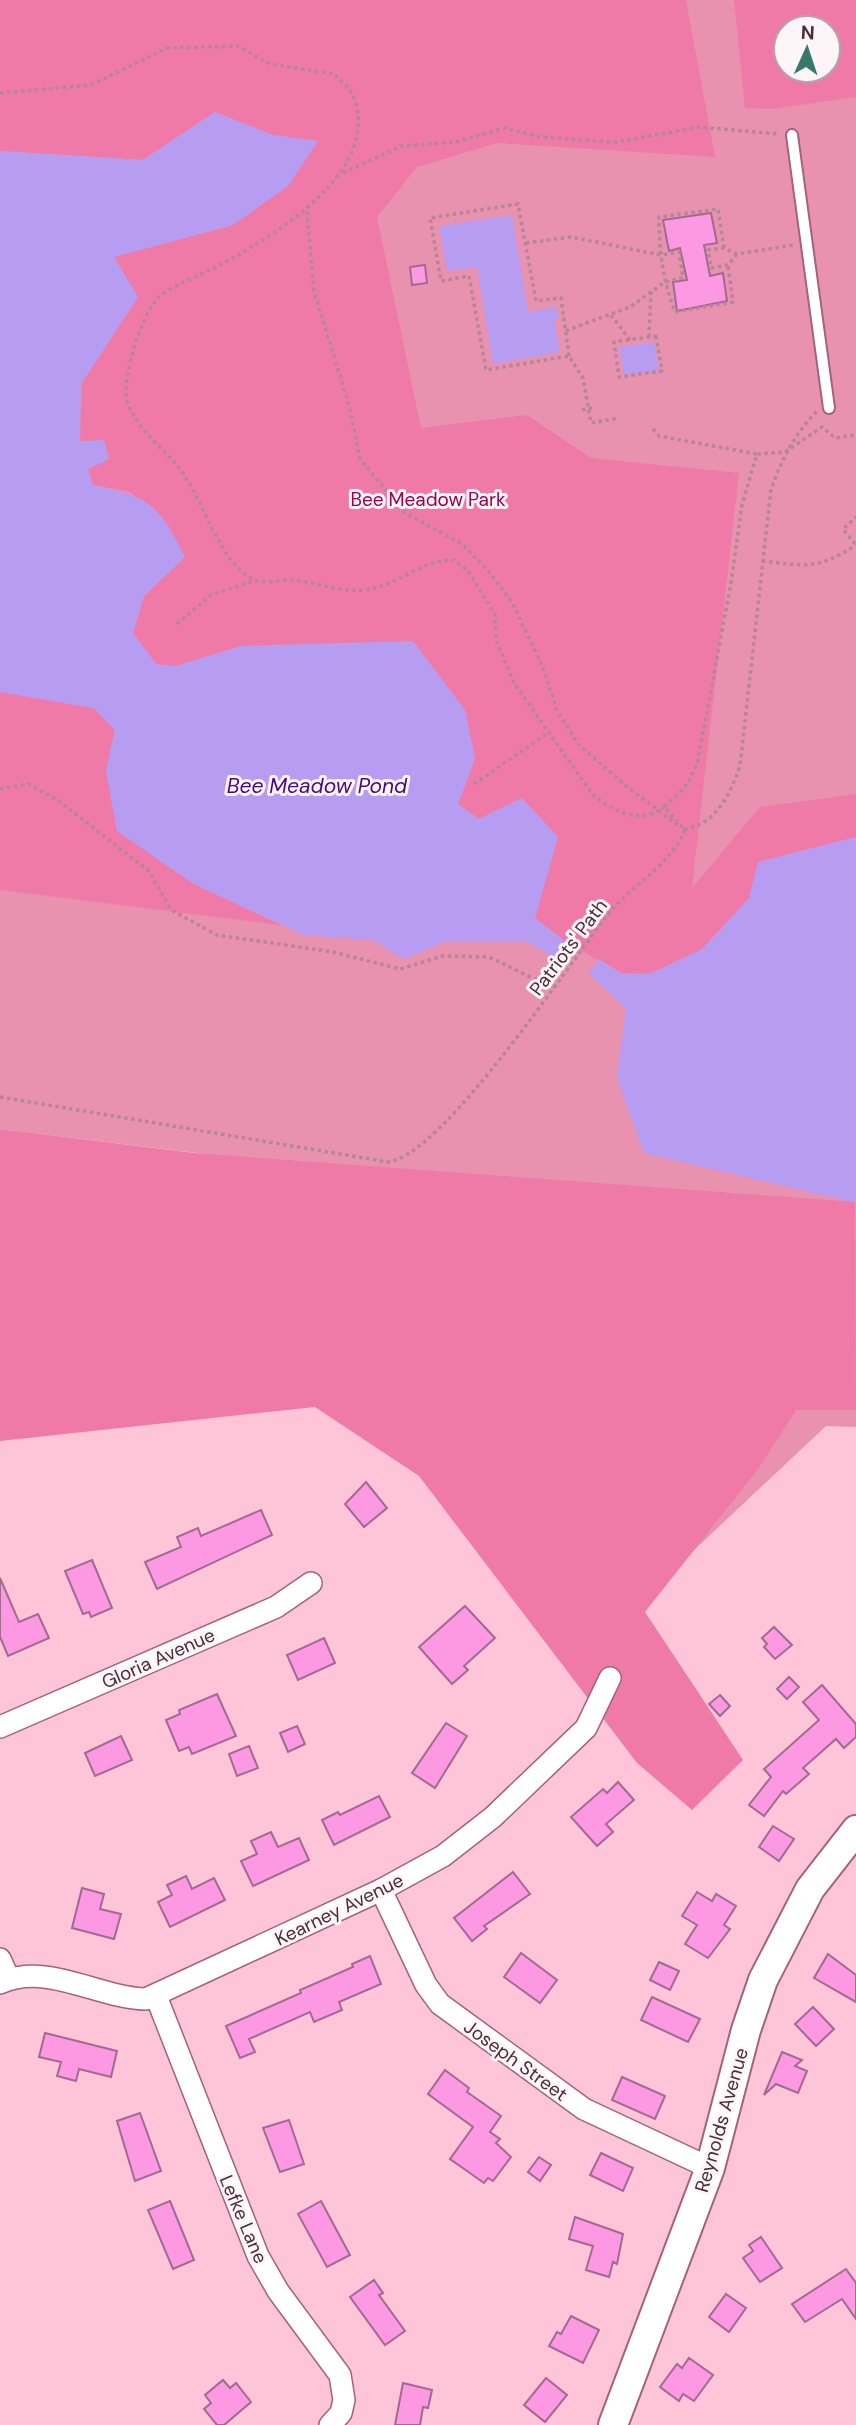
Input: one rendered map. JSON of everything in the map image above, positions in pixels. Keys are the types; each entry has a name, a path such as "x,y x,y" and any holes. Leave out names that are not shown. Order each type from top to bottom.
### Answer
{"street":[{"name":"Gloria Avenue","path":"0,1727 276,1607 311,1583"},
{"name":"Kearney Avenue","path":"4,1981 40,1975 123,1998 146,1999 382,1890 443,1856 493,1817 586,1728 610,1678"},
{"name":"Reynolds Avenue","path":"613,2425 710,2168 746,2030 763,1980 810,1889 856,1830"},
{"name":"Joseph Street","path":"382,1890 426,1985 440,2004 584,2109 710,2168"},
{"path":"0,1959 4,1981"},
{"name":"Lefke Lane","path":"156,1996 258,2256 278,2291 340,2375 344,2400 341,2413 330,2425"}],"lane":[{"path":"792,135 829,408"}],"path":[{"path":"0,93 91,85 167,48 237,46 270,64 334,74 354,96 358,130 343,173"},
{"path":"256,580 232,563 189,482 145,430 127,401 127,366 158,298 231,259 307,210 343,173 401,146 456,142 504,128 540,137 616,142 700,127 792,135"},
{"path":"569,356 486,370 469,276 441,281 430,218 519,204 536,302 561,298 569,356 583,378 591,423 619,418"},
{"path":"724,248 718,209 659,217 665,282 675,312 733,302 728,265"},
{"path":"307,210 314,291 349,405 360,459 405,513 462,544 490,573 513,604 543,668 557,710 578,744 658,811 685,830"},
{"path":"526,243 571,237 661,254 679,252 683,278 665,282 611,315 565,331"},
{"path":"737,254 728,265 710,268 708,250 724,248 737,254 807,245"},
{"path":"649,337 651,292"},
{"path":"611,315 630,340"},
{"path":"656,336 662,371 619,377 614,342 630,340 656,336"},
{"path":"582,410 596,407"},
{"path":"685,830 699,825 713,815 729,795 740,766 771,489 785,452 798,430 818,410 829,408"},
{"path":"653,429 659,436 757,454 785,452 822,428 835,438 856,435"},
{"path":"177,624 211,596 256,580 290,579 364,591 399,580 432,563 454,560 468,570 495,614 496,639 514,683 582,783 608,807 636,817 658,811 685,787 697,765 731,583 742,505 757,454"},
{"path":"762,561 798,565 824,563 835,559 856,544 843,529 856,517"},
{"path":"474,784 548,733"},
{"path":"0,789 29,784 59,801 149,872 171,909 217,935 332,952 400,969 443,956 489,957 553,988"},
{"path":"664,807 685,830"},
{"name":"Patriots' Path","path":"0,1097 388,1162 398,1161 428,1138 473,1090 535,1016 610,912 678,848 685,830"}],"green space":[{"name":"Bee Meadow Park","path":"0,0 856,0 856,1427 826,1426 624,1616 205,1154 0,1129"},
{"path":"0,0 686,0 715,157 497,143 417,167 377,217 421,428 527,415 591,458 739,473 692,888 760,807 856,794 856,837 758,862 750,898 701,950 649,974 621,973 566,942 535,918 558,837 522,798 479,819 458,804 475,758 241,646 176,666 156,665 133,633 144,596 185,556 131,492 93,485 88,469 109,459 104,441 80,441 81,384 138,297 113,257 233,225 317,141 273,135 215,112 143,160 0,151"},
{"path":"734,0 856,0 856,97 772,109 745,108"},
{"path":"0,692 94,708 115,730 106,771 192,883 281,925 0,890"},
{"path":"0,1129 194,1153 855,1202 856,1410 796,1410 759,1468 645,1612 743,1760 692,1810 637,1763 419,1476 315,1407 0,1441"}],"water":[{"name":"Bee Meadow Pond","path":"215,112 273,135 318,141 288,186 233,225 114,257 138,297 81,384 80,441 104,440 109,459 88,469 93,485 128,494 151,506 167,525 185,557 144,596 133,633 156,664 176,666 241,646 413,641 465,710 475,758 458,804 479,819 522,798 558,837 535,918 566,942 557,958 525,941 444,942 404,959 373,940 304,935 192,883 117,831 106,771 115,730 94,708 0,692 0,151 143,160"},
{"path":"512,215 528,312 557,307 559,319 554,320 560,352 493,364 477,267 447,271 439,226"},
{"path":"654,342 659,370 624,375 619,347"},
{"path":"856,837 856,1203 644,1153 617,1078 626,1008 589,974 599,959 621,973 649,974 701,950 749,898 758,862"}],"building":[{"path":"711,213 717,243 704,245 710,276 723,273 727,301 677,311 673,282 687,280 680,248 669,251 663,220"},
{"path":"425,265 427,283 412,285 410,267"},
{"path":"366,1482 387,1508 364,1527 345,1504"},
{"path":"261,1510 272,1535 157,1589 145,1562 181,1547 177,1537 198,1528 201,1536"},
{"path":"92,1560 112,1608 91,1617 89,1612 83,1614 65,1571"},
{"path":"0,1578 19,1622 38,1614 49,1638 8,1656 0,1637"},
{"path":"465,1606 495,1638 464,1666 468,1670 452,1684 419,1647"},
{"path":"774,1627 792,1645 775,1659 764,1647 767,1644 762,1638"},
{"path":"324,1638 335,1663 298,1680 287,1655"},
{"path":"789,1677 799,1687 787,1699 777,1689"},
{"path":"822,1685 856,1724 856,1737 844,1748 836,1739 803,1768 809,1774 786,1794 783,1791 764,1816 749,1805 771,1777 764,1769 819,1720 803,1702"},
{"path":"217,1694 236,1736 192,1754 189,1747 179,1751 166,1720 180,1714 179,1710"},
{"path":"720,1695 730,1706 720,1716 709,1704"},
{"path":"446,1723 467,1736 435,1788 412,1773"},
{"path":"297,1726 305,1744 288,1752 280,1733"},
{"path":"121,1736 132,1760 95,1776 85,1753"},
{"path":"249,1746 258,1768 237,1776 229,1754"},
{"path":"618,1782 634,1800 606,1824 613,1832 597,1846 571,1817 603,1789 607,1793"},
{"path":"379,1796 390,1817 334,1845 322,1820 338,1812 340,1815"},
{"path":"773,1826 794,1839 779,1861 759,1847"},
{"path":"271,1832 278,1847 299,1838 309,1860 253,1886 241,1861 257,1854 251,1841"},
{"path":"513,1872 530,1894 484,1926 487,1929 472,1941 454,1918"},
{"path":"186,1876 192,1889 214,1878 225,1900 170,1927 158,1902 172,1895 167,1885"},
{"path":"82,1888 104,1894 100,1909 121,1914 114,1939 72,1928"},
{"path":"697,1892 712,1901 716,1894 736,1906 724,1925 730,1929 708,1958 685,1944 697,1925 682,1916"},
{"path":"521,1953 557,1980 540,2003 504,1977"},
{"path":"828,1954 856,1975 856,2002 814,1978"},
{"path":"370,1956 381,1984 339,2002 342,2010 314,2022 310,2012 249,2039 255,2052 240,2058 226,2026 301,1993 300,1990 353,1967 352,1964"},
{"path":"659,1962 679,1971 670,1990 650,1980"},
{"path":"652,1997 700,2019 688,2042 641,2020"},
{"path":"813,2007 834,2029 816,2046 795,2024"},
{"path":"45,2033 117,2051 111,2077 79,2069 76,2081 57,2076 61,2062 39,2057"},
{"path":"782,2052 802,2060 795,2066 807,2071 798,2093 776,2084 764,2095"},
{"path":"445,2070 469,2088 467,2092 501,2116 490,2132 500,2139 496,2143 511,2157 493,2181 488,2178 484,2183 450,2159 473,2127 428,2094"},
{"path":"622,2077 665,2096 655,2119 612,2100"},
{"path":"140,2113 161,2171 135,2181 117,2121"},
{"path":"289,2120 304,2164 280,2172 263,2128"},
{"path":"601,2153 633,2168 623,2191 590,2175"},
{"path":"539,2157 551,2165 540,2181 528,2172"},
{"path":"170,2201 194,2260 173,2269 148,2210"},
{"path":"321,2201 350,2255 327,2267 298,2214"},
{"path":"575,2217 623,2234 617,2264 613,2262 609,2277 586,2270 593,2246 569,2239"},
{"path":"761,2237 782,2268 760,2282 743,2258 753,2251 749,2245"},
{"path":"846,2269 856,2283 856,2319 842,2299 805,2322 792,2304"},
{"path":"374,2280 383,2293 379,2295 405,2331 385,2345 350,2297"},
{"path":"726,2294 746,2308 729,2332 709,2317"},
{"path":"571,2316 599,2330 583,2363 549,2346 557,2332 561,2334"},
{"path":"689,2358 713,2375 694,2401 683,2394 679,2401 660,2387 677,2364 682,2368"},
{"path":"546,2378 567,2395 545,2422 524,2405"},
{"path":"223,2380 230,2388 236,2383 251,2402 224,2425 217,2425 204,2409 211,2403 205,2395"},
{"path":"403,2383 432,2390 428,2408 423,2407 420,2425 395,2425"}]}
